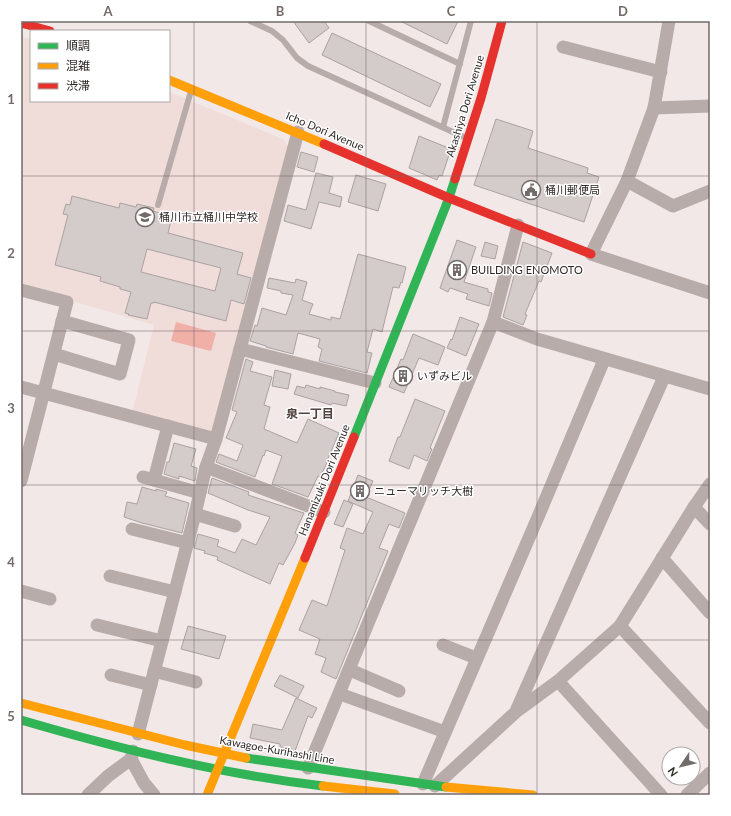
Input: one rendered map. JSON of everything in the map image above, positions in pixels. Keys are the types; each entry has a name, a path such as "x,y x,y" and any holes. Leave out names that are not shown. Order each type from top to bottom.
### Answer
{"street":[{"name":"Akashiya Dori Avenue","path":"449,198 481,98 502,21"},
{"path":"669,21 654,108 626,181 591,254 710,294"},
{"path":"21,23 46,30"},
{"path":"563,47 661,72"},
{"name":"Icho Dori Avenue","path":"170,80 298,132 449,198 591,254"},
{"path":"654,108 710,106"},
{"path":"138,734 188,544 206,467 216,439 298,132"},
{"path":"626,181 673,206 710,191"},
{"name":"Hanamizuki Dori Avenue","path":"207,795 324,512 449,198"},
{"path":"308,768 350,670 493,322 518,225"},
{"path":"21,290 67,302 22,477"},
{"path":"54,354 120,374 129,340 62,321"},
{"path":"493,322 537,339 604,360 710,389"},
{"path":"240,349 375,383"},
{"path":"429,785 445,732 604,360"},
{"path":"517,711 664,377"},
{"path":"21,387 216,439"},
{"path":"168,426 149,479 200,493"},
{"path":"206,467 324,512"},
{"path":"429,785 517,711 558,681 620,626 694,507 710,484"},
{"path":"694,507 710,524"},
{"path":"195,514 235,526"},
{"path":"132,528 188,544"},
{"path":"662,558 710,612"},
{"path":"110,576 175,592"},
{"path":"21,591 50,599"},
{"path":"97,625 162,641"},
{"path":"620,626 708,715"},
{"path":"443,645 476,658"},
{"path":"350,670 399,691"},
{"path":"154,671 196,682"},
{"path":"111,675 151,685"},
{"path":"558,681 661,795"},
{"path":"21,694 38,698 90,721"},
{"path":"340,694 445,732"},
{"name":"Kawagoe-Kurihashi Line","path":"21,703 138,734 258,761 429,785 533,795"},
{"path":"21,720 87,739 132,755 253,776 407,795"},
{"path":"21,729 87,739"},
{"path":"88,795 132,755"},
{"path":"132,755 144,783 154,795"},
{"path":"687,795 710,773"},
{"path":"324,795 326,786"}],"lane":[{"path":"250,21 272,31 283,40 297,58 308,66 468,138"},
{"path":"369,21 460,64"},
{"path":"443,127 471,21"},
{"path":"158,205 192,89"}],"shaded area":[{"name":"桶川市立桶川中学校","path":"21,37 30,39 30,102 170,102 170,92 283,139 288,147 211,433 132,414 154,325 21,286"},
{"path":"176,322 216,333 211,351 171,341"}],"building":[{"path":"293,21 324,21 329,28 309,43"},
{"path":"400,21 458,21 447,44"},
{"path":"332,33 441,84 430,107 322,55"},
{"path":"496,119 533,131 528,148 588,168 587,173 599,177 584,222 474,185"},
{"path":"419,136 451,149 442,176 439,175 437,180 409,168"},
{"path":"301,152 318,157 314,172 297,167"},
{"path":"316,173 333,177 329,193 342,197 340,207 319,202 311,229 284,221 288,205 306,210"},
{"path":"356,175 386,184 378,211 348,202"},
{"path":"72,196 119,208 120,203 136,207 137,204 154,208 153,211 172,217 168,233 243,253 237,274 251,278 244,304 231,300 226,321 154,302 151,303 147,319 128,315 129,314 125,313 131,292 100,281 101,277 55,265 68,215 63,214 66,204 70,205","holes":["147,249 221,268 215,291 141,272"]},
{"name":"BUILDING ENOMOTO","path":"457,240 476,247 464,282 488,289 488,292 492,293 489,306 466,299 468,294 450,288 448,292 440,288"},
{"path":"485,242 498,246 495,259 481,256"},
{"path":"523,242 552,253 541,282 539,281 525,314 527,315 523,325 503,317"},
{"path":"358,254 406,267 402,283 401,282 399,288 393,287 382,332 373,329 367,352 372,353 367,373 319,361 322,349 318,347 320,339 298,333 293,354 250,341 255,325 257,326 262,308 286,315 293,295 267,288 269,278 295,283 296,279 307,282 302,300 313,304 309,314 331,320 331,317 340,319"},
{"path":"460,317 479,324 466,356 447,348 451,339 452,340"},
{"path":"413,334 445,347 438,365 419,358 404,393 389,387 401,359 403,360"},
{"path":"246,359 253,362 250,371 272,377 264,405 270,407 264,429 297,443 308,419 339,433 327,463 320,477 318,476 308,497 272,484 282,456 266,450 255,477 216,462 219,454 237,461 243,445 226,438 237,412 232,410"},
{"path":"275,370 291,374 288,389 272,386"},
{"path":"306,385 320,389 320,387 349,395 346,406 332,403 331,405 294,394 297,386 305,388"},
{"path":"415,399 445,411 430,448 432,449 427,461 414,455 409,469 389,461"},
{"path":"174,443 196,449 191,466 197,468 195,481 179,476 179,479 164,474"},
{"path":"358,475 373,481 366,497 405,513 399,528 389,524 379,548 388,551 336,679 321,672 326,658 315,654 320,639 299,630 312,600 327,606 345,550 340,548 347,528 363,534 373,512 348,501"},
{"path":"212,478 249,492 248,495 304,513 295,533 298,535 295,543 283,565 279,563 270,584 217,560 218,557 194,548 198,534 219,540 217,546 235,553 242,539 256,545 270,517 248,510 208,493"},
{"path":"142,487 167,492 165,496 189,503 182,533 124,517 127,502 137,504"},
{"path":"344,500 353,504 343,527 334,524"},
{"path":"188,626 226,636 219,659 181,649"},
{"path":"280,675 304,686 298,698 274,686"},
{"path":"296,698 317,708 312,718 308,716 295,751 280,747 280,744 250,738 253,724 282,730"}],"traffic: fast":[{"path":"354,437 449,198 455,179"},
{"path":"21,720 95,741 170,759 246,775 323,786"},
{"path":"246,758 446,787"}],"traffic: slow":[{"path":"170,80 324,144"},
{"path":"207,795 305,558"},
{"path":"21,703 185,745 246,758"},
{"path":"323,786 395,794"},
{"path":"446,787 533,795"}],"traffic: jam":[{"path":"455,179 481,98 502,21"},
{"path":"21,23 46,30"},
{"path":"324,144 449,198 591,254"},
{"path":"305,558 354,437"}],"place":[{"name":"桶川郵便局","path":"531,190"},
{"name":"桶川市立桶川中学校","path":"145,217"},
{"name":"BUILDING ENOMOTO","path":"457,270"},
{"name":"いずみビル","path":"403,376"},
{"name":"ニューマリッチ大樹","path":"360,491"}],"district":[{"name":"泉一丁目","path":"310,414"}]}
